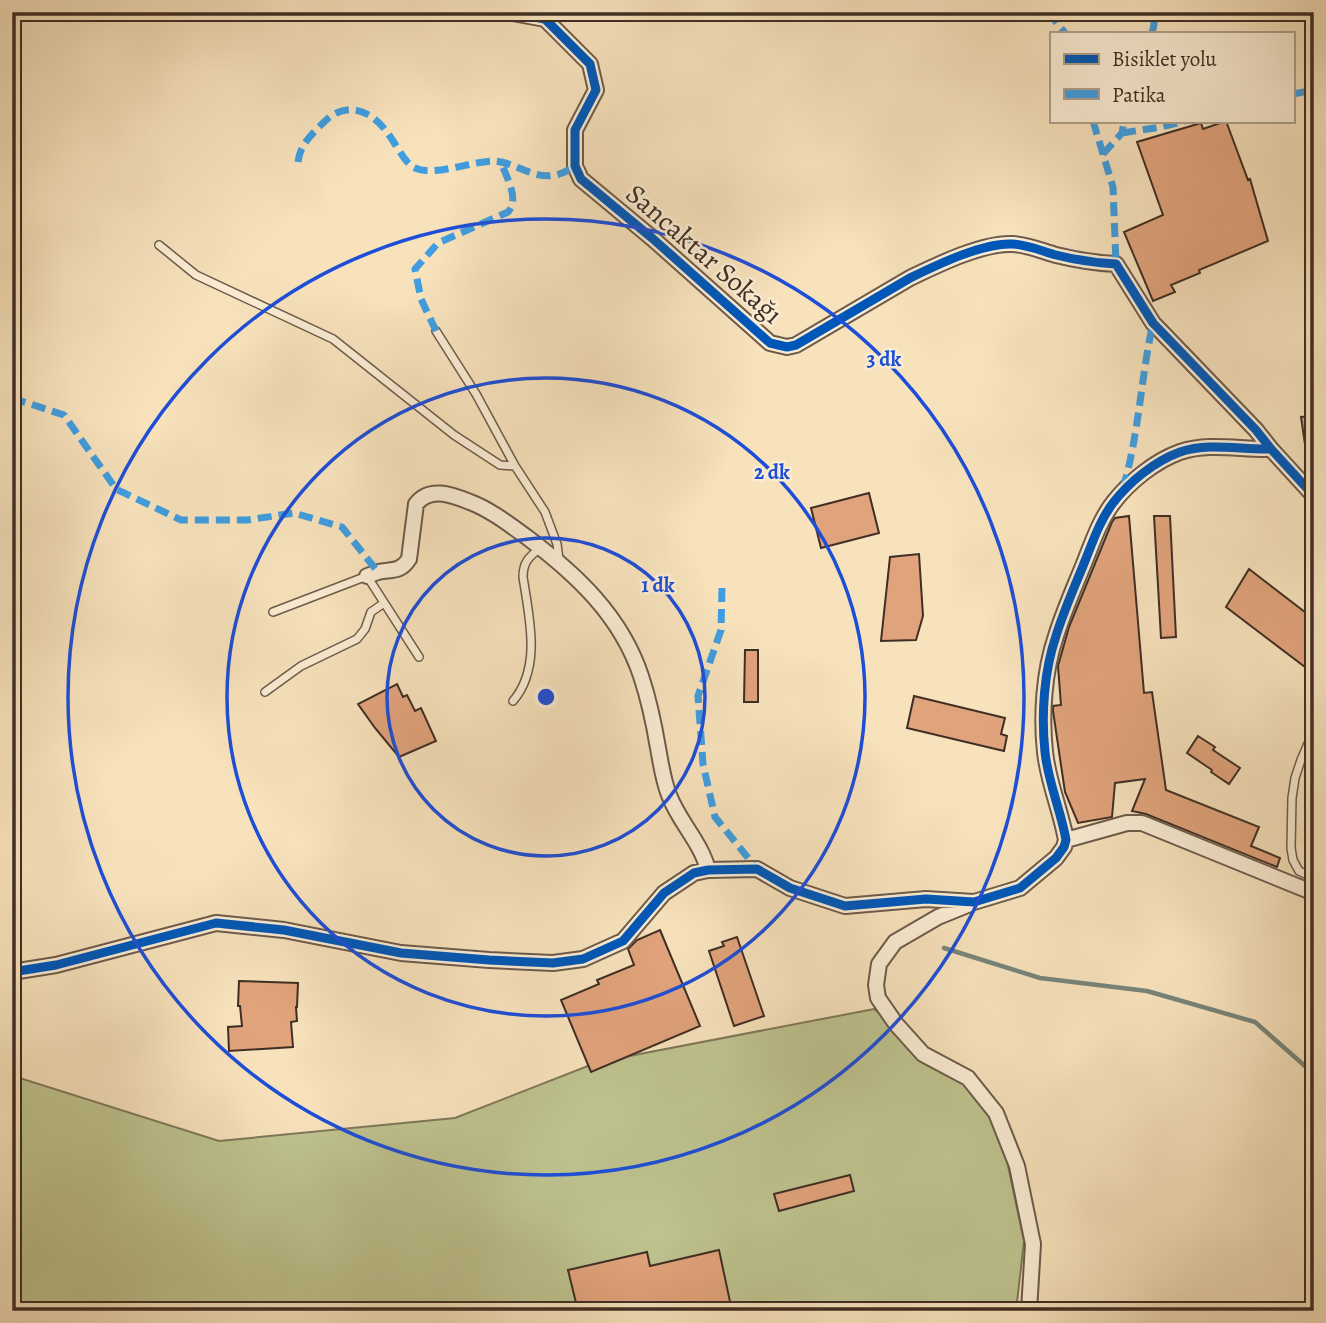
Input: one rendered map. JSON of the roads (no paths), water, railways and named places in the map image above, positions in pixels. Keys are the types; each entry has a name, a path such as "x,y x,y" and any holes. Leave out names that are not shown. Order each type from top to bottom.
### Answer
{"street":[{"name":"Sancaktar Sokağı","path":"507,12 545,19 590,64 596,90 575,130 575,166 581,179 770,343 787,347 796,345 910,278 985,247 1022,245 1071,258 1116,264 1153,323 1256,430 1314,496"},
{"path":"1029,1311 1032,1244 1017,1166 996,1113 968,1078 923,1054 896,1024 878,998 876,985 879,964 895,942 938,918 974,902 1020,888 1056,858 1064,847 1066,840 1045,751 1044,709 1048,666 1062,619 1102,521 1114,502 1150,469 1194,448 1270,449"},
{"path":"367,576 400,569 405,565 409,559 416,504 421,498 435,493 452,495 494,514 559,562 605,609 630,650 641,675 652,716 668,794 676,813 704,855 708,870"},
{"path":"1066,840 1127,823 1142,823 1314,893"},
{"path":"12,972 55,965 216,923 284,930 401,953 553,963 583,959 623,941 664,893 694,873 708,870 757,869 790,888 845,906 926,899 974,902"}],"lane":[{"path":"159,245 196,275 333,339 454,435 500,465 515,466"},
{"path":"436,331 545,512 557,544 559,562"},
{"path":"513,701 524,685 531,658 524,567 528,557 541,548"},
{"path":"273,612 367,576 419,657"},
{"path":"265,692 300,666 356,639 365,629 371,612 384,603"},
{"path":"1314,730 1296,778 1291,848 1299,871 1314,878"}],"waterway":[{"path":"944,948 1040,978 1147,991 1255,1022 1314,1074"}]}
